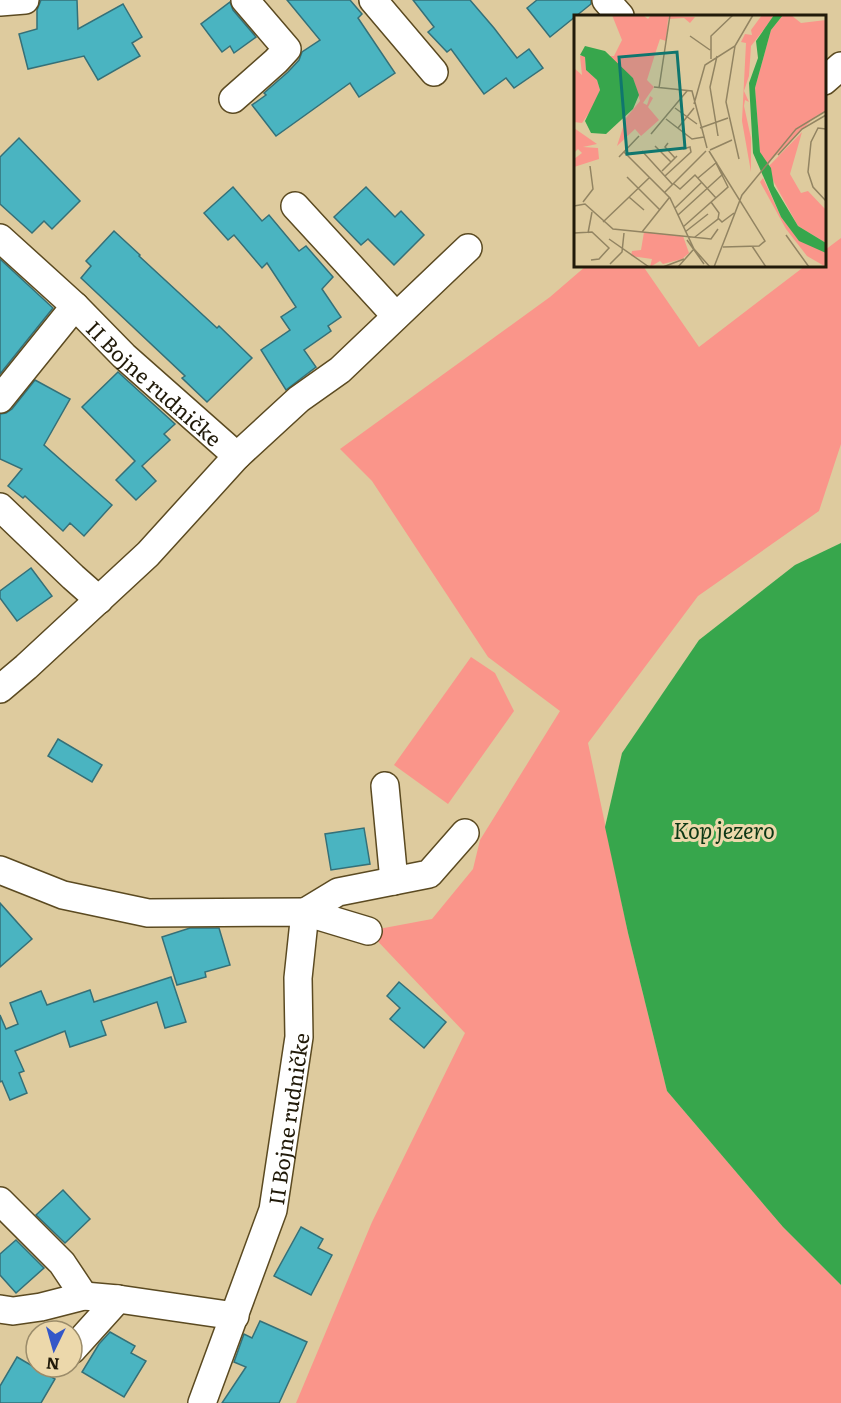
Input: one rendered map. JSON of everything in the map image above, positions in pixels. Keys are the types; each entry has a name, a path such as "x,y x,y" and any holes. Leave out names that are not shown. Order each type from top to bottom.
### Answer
{"street":[{"path":"0,2 25,0"},
{"path":"233,99 276,61 286,48 245,0"},
{"path":"373,0 434,72"},
{"path":"606,0 619,15"},
{"path":"826,80 841,66"},
{"path":"295,206 396,316"},
{"name":"II Bojne rudničke","path":"0,238 75,306 124,356 237,456"},
{"name":"II Bojne rudničke","path":"0,689 26,668 148,554 237,456 299,399 340,370 468,248"},
{"name":"II Bojne rudničke","path":"0,399 75,306"},
{"path":"0,507 99,600"},
{"path":"385,786 394,881"},
{"path":"305,912 338,892 429,874 465,833"},
{"path":"0,870 63,895 148,914 305,912 368,932"},
{"name":"II Bojne rudničke","path":"202,1403 273,1210 299,1037 298,978 305,912"},
{"path":"0,1201 62,1263 84,1296"},
{"path":"0,1309 13,1311 41,1307 84,1296 234,1317"},
{"path":"84,1337 118,1299"}],"shaded area":[{"path":"841,238 841,444 819,511 698,596 588,743 628,933 667,1091 783,1227 841,1285 841,1403 296,1403 372,1222 465,1033 368,931 432,919 473,869 480,840 560,711 488,657 372,481 340,449 550,297 585,267 644,267 699,347 804,267 826,267 826,249"},
{"path":"471,657 495,673 514,711 448,804 394,765"}],"water":[{"name":"Kop jezero","path":"841,543 841,1285 783,1227 667,1091 628,933 605,827 622,753 699,640 795,565"}],"building":[{"path":"41,0 77,0 78,29 123,4 142,37 132,43 140,56 98,80 84,56 28,69 19,34 37,29 37,10"},
{"path":"287,0 350,0 362,14 358,18 395,73 359,97 350,83 276,136 252,105 266,95 264,93 288,72 299,60 302,52 320,40"},
{"path":"413,0 470,0 517,58 529,49 543,68 514,88 506,78 484,94 451,49 447,52 428,32 434,27"},
{"path":"537,0 591,0 591,4 577,15 574,15 574,18 550,37 527,8"},
{"path":"230,2 233,10 256,37 234,53 230,46 222,52 201,24"},
{"path":"19,138 80,201 52,229 44,221 32,233 0,204 0,157"},
{"path":"233,187 262,221 269,215 299,251 306,246 333,277 322,289 341,317 328,326 331,331 304,350 316,367 286,390 261,350 290,330 281,317 296,307 267,263 262,268 234,235 228,240 204,213"},
{"path":"366,187 395,217 401,211 424,235 394,265 368,239 361,245 334,217"},
{"path":"114,231 252,358 207,402 182,378 185,376 81,278 91,266 86,261"},
{"path":"0,259 53,308 0,374"},
{"path":"118,372 175,424 164,434 170,440 142,466 156,481 136,500 116,480 135,461 82,407"},
{"path":"35,380 70,399 44,445 112,505 84,536 70,523 63,531 25,496 23,498 8,486 22,469 0,459 0,414 12,409"},
{"path":"31,568 52,596 17,621 0,598 0,591"},
{"path":"58,739 102,765 92,782 48,756"},
{"path":"364,828 370,864 331,870 325,834"},
{"path":"0,903 32,939 0,967"},
{"path":"190,928 219,928 230,965 205,972 206,977 177,985 162,937"},
{"path":"171,977 186,1022 165,1028 157,1002 101,1021 106,1035 70,1047 65,1031 15,1051 24,1071 19,1073 27,1093 10,1100 2,1081 0,1082 0,1015 6,1029 18,1024 10,1003 41,991 47,1005 90,990 94,1002"},
{"path":"399,982 446,1022 424,1048 390,1019 400,1008 387,996"},
{"path":"63,1190 90,1219 65,1243 36,1215"},
{"path":"301,1227 323,1239 318,1248 332,1255 311,1295 274,1276"},
{"path":"16,1240 44,1268 16,1293 0,1275 0,1254"},
{"path":"260,1321 307,1342 279,1403 222,1403 246,1367 234,1362 244,1334 252,1338"},
{"path":"110,1332 135,1346 131,1353 146,1361 124,1397 84,1373 84,1369 99,1344"},
{"path":"17,1357 24,1361 24,1379 55,1379 41,1403 0,1403 0,1386"}]}
